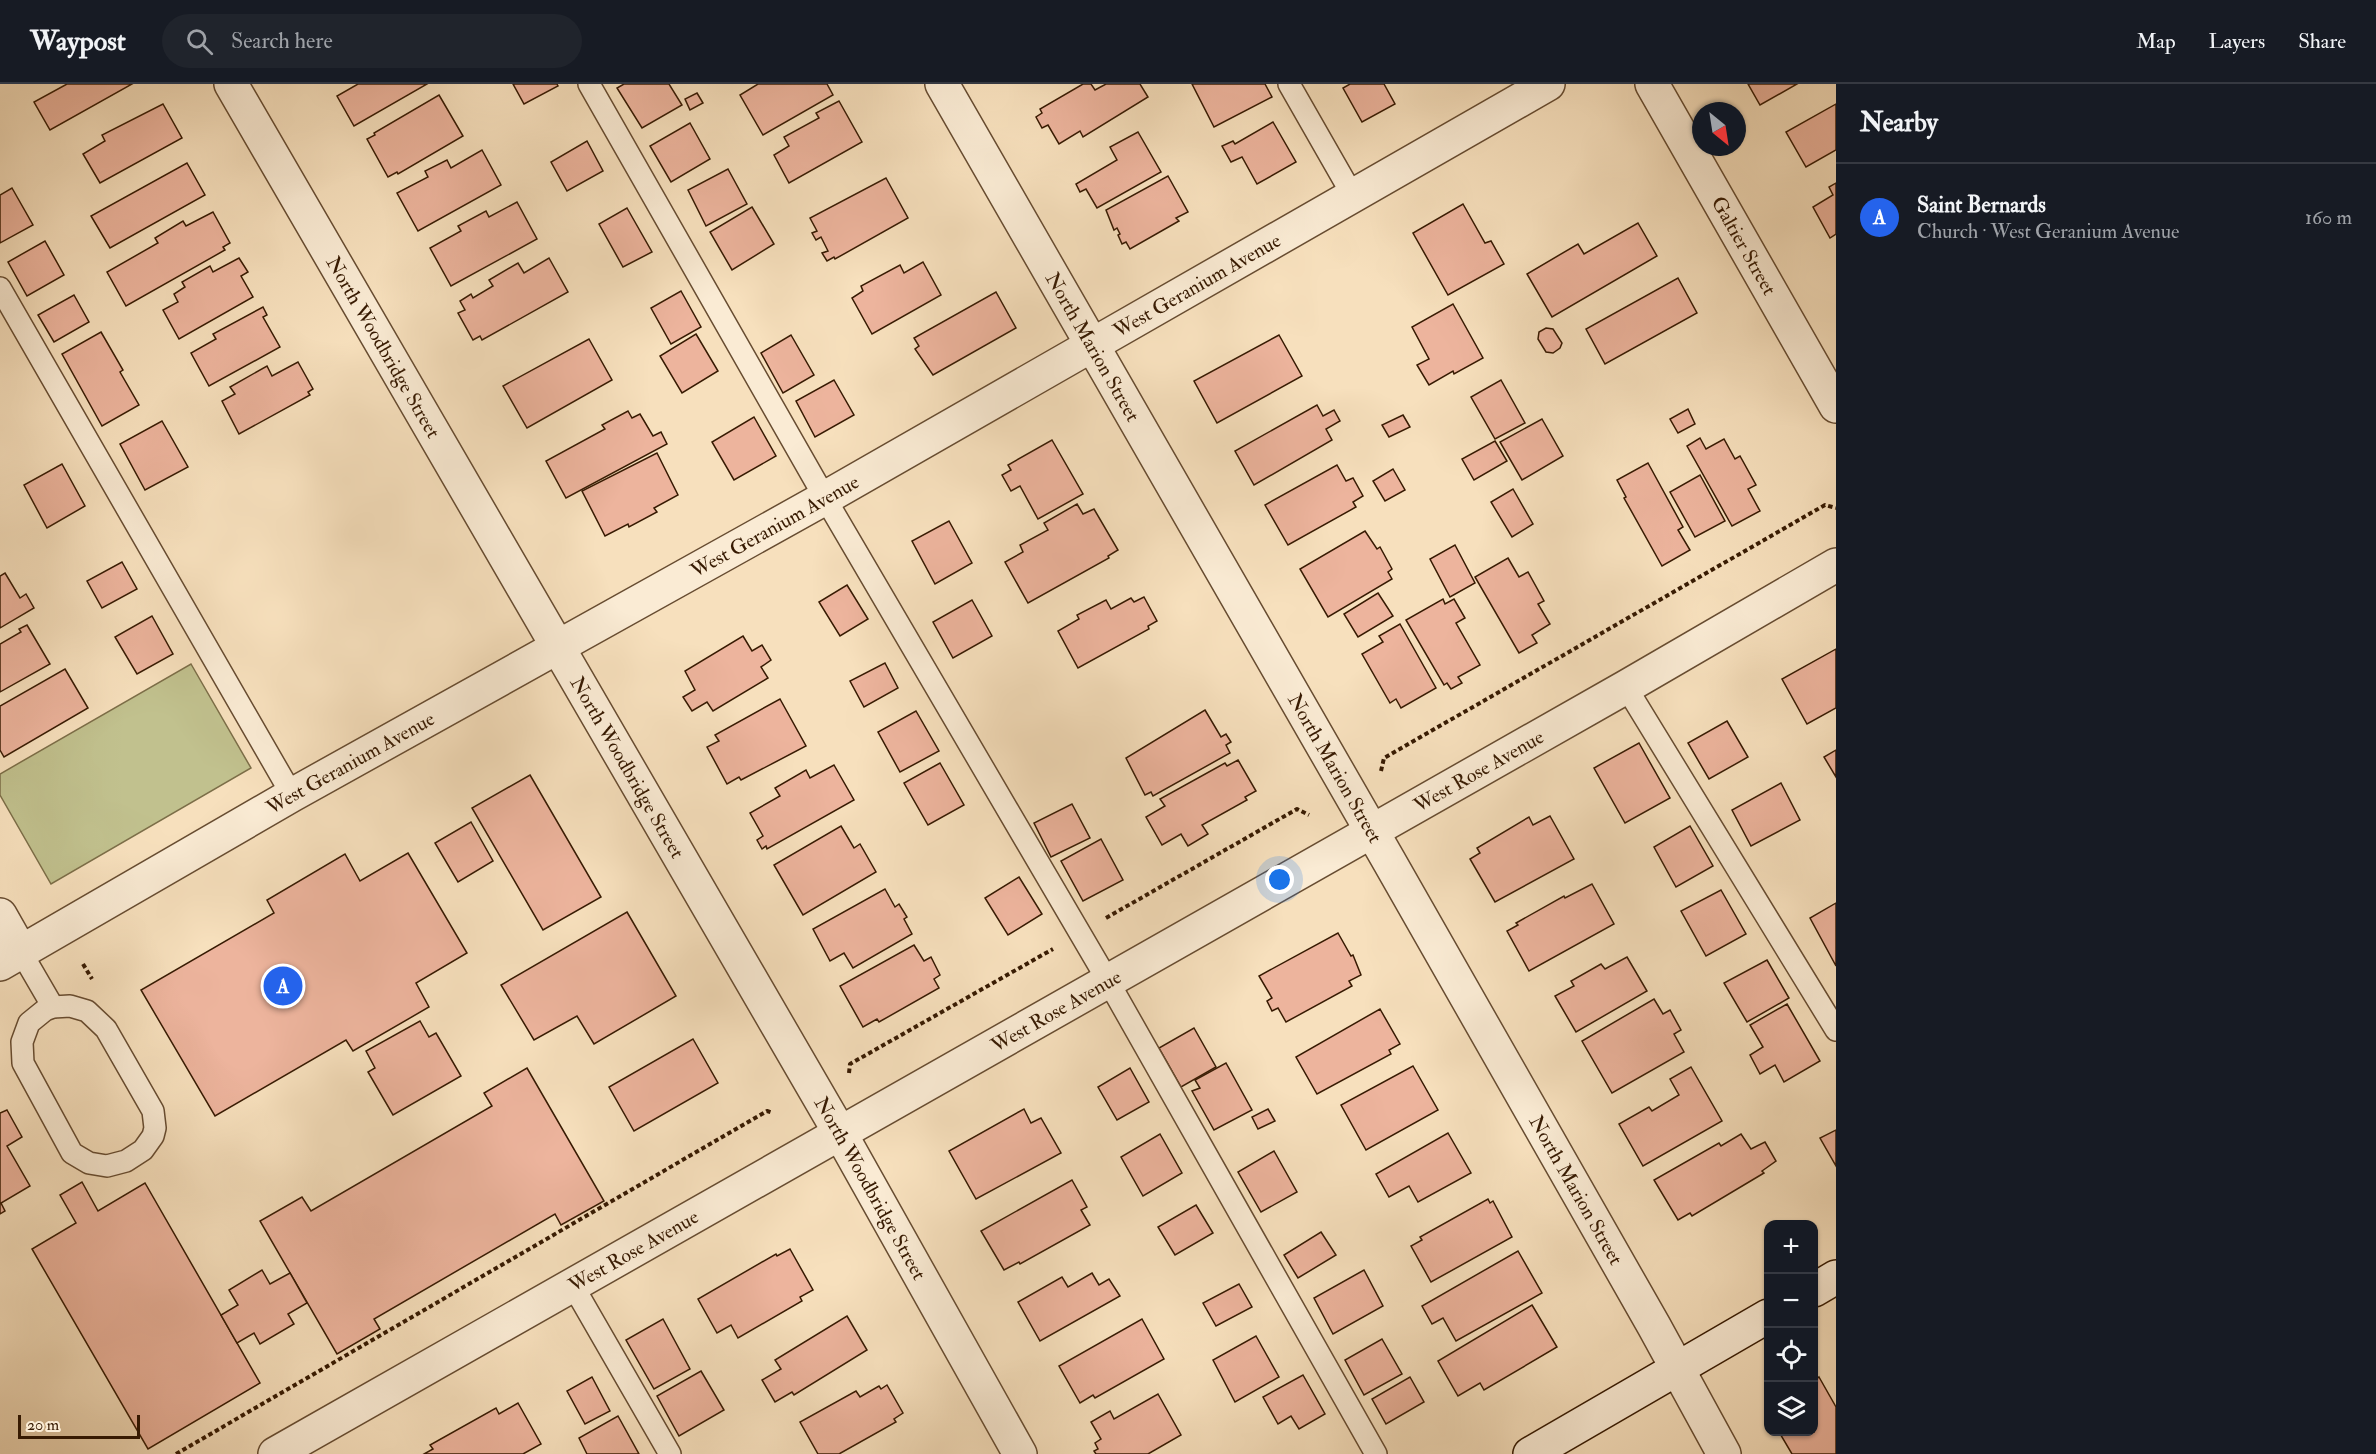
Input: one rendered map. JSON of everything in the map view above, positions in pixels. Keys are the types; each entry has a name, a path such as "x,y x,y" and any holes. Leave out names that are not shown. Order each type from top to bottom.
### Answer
{"street":[{"name":"North Woodbridge Street","path":"231,84 840,1133 1020,1454"},
{"name":"North Marion Street","path":"942,84 1372,831 1678,1368 1724,1454"},
{"name":"West Geranium Avenue","path":"11,958 292,795 825,498 1548,84"},
{"name":"Galtier Street","path":"1652,84 1836,406"},
{"name":"West Rose Avenue","path":"275,1454 308,1446 572,1284 1626,687 1836,565"},
{"path":"0,915 11,958"},
{"path":"1818,1288 1836,1278"},
{"path":"1530,1454 1764,1318"}],"lane":[{"path":"589,84 825,498 1107,981 1376,1454"},
{"path":"1289,84 1353,196"},
{"path":"0,288 292,795"},
{"path":"1626,687 1836,1030"},
{"path":"11,958 53,1007"},
{"path":"53,1007 79,1008 87,1011 100,1022 153,1111 155,1128 153,1136 143,1150 126,1161 107,1166 89,1163 72,1154 26,1071 22,1054 25,1032 29,1023 53,1007"},
{"path":"572,1284 670,1454"}],"path":[{"path":"1380,772 1384,758 1825,505 1836,508"},
{"path":"176,1454 766,1111 773,1113"}],"green space":[{"path":"191,664 251,768 51,884 0,795 0,774"}],"building":[{"path":"67,84 132,84 50,130 34,102"},
{"path":"358,84 427,84 354,126 337,96"},
{"path":"513,84 557,84 558,86 524,104"},
{"path":"624,84 669,84 682,105 642,128 617,88"},
{"path":"758,84 827,84 833,95 763,135 740,95"},
{"path":"1083,84 1091,84 1095,90 1106,84 1140,84 1148,97 1083,137 1080,131 1059,144 1048,125 1042,128 1036,117 1042,113 1040,109"},
{"path":"1192,84 1265,84 1272,97 1214,127"},
{"path":"1350,84 1384,84 1395,104 1362,122 1343,88"},
{"path":"1748,84 1797,84 1760,105"},
{"path":"697,93 703,103 690,110 685,99"},
{"path":"439,95 463,136 398,174 397,172 388,177 367,139"},
{"path":"839,101 862,142 789,183 774,155 789,146 784,137 819,118 816,113"},
{"path":"163,104 182,138 100,183 83,154 105,141 102,135"},
{"path":"1836,104 1836,150 1806,167 1786,132"},
{"path":"1273,122 1296,162 1257,184 1242,157 1231,162 1222,146 1233,141 1235,144"},
{"path":"690,123 710,159 671,182 650,146"},
{"path":"1138,132 1161,172 1097,208 1086,189 1080,192 1076,184 1117,160 1110,147"},
{"path":"587,141 603,171 567,191 551,162"},
{"path":"482,150 501,185 418,231 397,193 428,177 425,171 447,160 451,168"},
{"path":"187,163 205,195 110,248 91,216"},
{"path":"728,169 747,204 706,226 688,190"},
{"path":"1168,176 1188,212 1176,218 1179,221 1130,249 1126,242 1122,244 1118,235 1120,234 1117,228 1114,230 1106,210"},
{"path":"886,178 908,218 835,259 834,257 827,261 822,253 828,251 821,237 816,240 812,233 817,231 810,218"},
{"path":"1836,183 1836,234 1830,238 1813,207 1833,195 1829,187"},
{"path":"12,188 33,225 0,243 0,195"},
{"path":"517,202 537,239 451,286 430,248 461,231 458,226 486,211 489,217"},
{"path":"1463,204 1485,243 1491,241 1504,264 1448,295 1413,233"},
{"path":"752,207 774,244 732,270 710,232"},
{"path":"627,208 652,252 623,267 599,224"},
{"path":"213,212 230,243 223,247 225,250 126,306 107,272 158,243 155,238 183,221 186,226"},
{"path":"1638,223 1657,256 1552,317 1527,274 1578,244 1584,254"},
{"path":"45,241 64,275 27,296 8,262"},
{"path":"239,258 248,272 241,276 253,297 179,339 163,310 178,302 174,294 185,287 182,282 210,266 213,272"},
{"path":"549,258 568,292 482,340 480,336 473,340 458,313 465,310 460,301 471,294 473,298 493,286 489,280 518,263 524,273"},
{"path":"923,262 941,295 872,334 852,298 863,291 861,286 900,265 904,273"},
{"path":"1678,278 1697,313 1605,364 1586,329"},
{"path":"681,291 701,327 671,344 651,308"},
{"path":"996,292 1016,328 933,375 915,349 919,346 914,338"},
{"path":"74,295 89,322 54,342 38,315"},
{"path":"1453,304 1483,358 1429,385 1417,365 1429,359 1412,327"},
{"path":"263,307 267,315 263,317 280,347 209,386 191,353 216,339 213,334"},
{"path":"1546,328 1553,329 1562,343 1560,348 1553,353 1546,352 1538,339 1539,332"},
{"path":"101,332 123,370 120,372 139,405 102,426 62,354"},
{"path":"696,334 718,371 682,393 660,356"},
{"path":"791,335 814,375 783,393 761,353"},
{"path":"1279,335 1302,376 1217,423 1194,381"},
{"path":"589,339 612,380 527,428 503,386"},
{"path":"298,362 313,389 308,392 310,395 239,434 222,401 235,394 230,387 267,366 272,376"},
{"path":"834,380 854,415 815,437 796,401"},
{"path":"1501,380 1525,423 1495,439 1471,397"},
{"path":"1317,405 1323,416 1334,410 1340,421 1326,429 1332,440 1254,485 1235,451"},
{"path":"1688,409 1695,424 1678,433 1670,419"},
{"path":"628,411 632,418 640,414 653,436 661,432 667,444 566,498 546,461 605,429 602,425"},
{"path":"1403,415 1410,427 1389,437 1382,425"},
{"path":"754,417 776,456 734,480 712,442"},
{"path":"1542,419 1563,456 1522,480 1500,442"},
{"path":"162,421 188,467 145,490 120,444"},
{"path":"1700,438 1706,449 1724,439 1735,459 1740,456 1756,485 1748,489 1760,511 1732,526 1687,446"},
{"path":"1052,440 1083,494 1038,519 1020,486 1011,491 1002,475 1011,470 1008,465"},
{"path":"1495,441 1507,461 1474,480 1462,459"},
{"path":"657,453 678,495 654,508 657,512 629,527 628,524 605,536 582,491"},
{"path":"1648,463 1683,527 1678,530 1690,550 1662,566 1624,498 1626,497 1617,480"},
{"path":"62,464 85,506 47,528 24,485"},
{"path":"1337,465 1346,481 1353,478 1363,496 1353,502 1356,507 1288,545 1265,505"},
{"path":"1393,469 1405,490 1385,501 1373,481"},
{"path":"1700,475 1725,521 1695,537 1670,492"},
{"path":"1513,489 1533,524 1512,537 1491,502"},
{"path":"1077,504 1083,514 1094,509 1118,550 1108,556 1109,558 1028,603 1005,562 1023,552 1020,545 1048,530 1044,523"},
{"path":"949,521 972,563 935,584 912,541"},
{"path":"1365,531 1377,549 1380,547 1392,569 1388,572 1392,579 1328,617 1300,569"},
{"path":"1455,545 1475,583 1450,597 1430,559"},
{"path":"1508,558 1519,577 1528,572 1544,601 1538,604 1550,624 1532,635 1537,643 1519,653 1475,577"},
{"path":"122,562 137,589 102,608 87,581"},
{"path":"5,573 20,598 26,594 34,608 0,628 0,576"},
{"path":"847,585 868,619 840,636 819,602"},
{"path":"1378,593 1393,616 1358,637 1344,614"},
{"path":"1144,597 1157,621 1148,626 1149,629 1078,668 1058,631 1079,619 1077,615 1106,600 1111,609 1131,598 1134,602"},
{"path":"1443,599 1445,604 1454,599 1465,618 1456,623 1480,665 1458,677 1462,683 1451,689 1447,683 1444,685 1406,620"},
{"path":"972,600 992,636 953,658 933,622"},
{"path":"152,616 173,654 137,674 115,637"},
{"path":"1400,624 1436,688 1401,708 1396,699 1390,703 1362,654 1383,642 1379,636"},
{"path":"27,625 50,664 0,692 0,644 21,632 19,629"},
{"path":"743,636 752,651 762,645 771,660 761,667 768,678 713,711 707,702 692,711 683,697 695,690 685,671"},
{"path":"1836,649 1836,708 1807,724 1782,679"},
{"path":"885,663 898,688 864,707 850,681"},
{"path":"65,669 88,708 4,757 0,750 0,706"},
{"path":"780,699 806,746 741,780 739,777 727,784 707,747 719,741 715,735"},
{"path":"1205,710 1221,737 1226,734 1231,742 1226,745 1230,753 1153,796 1151,792 1145,795 1126,758"},
{"path":"916,711 939,751 900,772 878,732"},
{"path":"1727,721 1748,757 1709,779 1688,743"},
{"path":"1639,743 1670,798 1625,823 1594,768"},
{"path":"1836,750 1836,777 1824,757"},
{"path":"1238,760 1256,791 1245,797 1247,800 1202,825 1208,834 1188,846 1181,834 1162,845 1146,817 1165,806 1160,799 1225,763 1227,766"},
{"path":"940,763 964,805 928,825 904,783"},
{"path":"834,765 854,800 767,849 766,846 762,849 757,840 763,836 750,813 780,796 775,788 806,770 810,778"},
{"path":"530,775 601,897 543,930 472,808"},
{"path":"1781,783 1800,820 1751,846 1732,810"},
{"path":"1072,804 1090,838 1051,857 1034,823"},
{"path":"1550,816 1574,859 1495,902 1470,859 1480,853 1477,848 1529,817 1533,825"},
{"path":"471,822 493,861 458,882 435,843"},
{"path":"841,826 854,848 860,844 876,872 803,915 774,865"},
{"path":"1690,826 1713,866 1676,887 1654,847"},
{"path":"1101,839 1123,880 1083,901 1061,861"},
{"path":"408,853 467,953 416,983 429,1007 353,1051 346,1040 215,1116 141,990 274,913 267,900 345,854 360,881"},
{"path":"1019,877 1042,914 1008,935 985,898"},
{"path":"1592,884 1614,924 1529,971 1507,931 1518,925 1516,923 1564,896 1565,898"},
{"path":"885,889 895,907 899,904 907,917 904,919 912,934 853,968 844,953 830,961 813,929"},
{"path":"1721,890 1746,934 1706,956 1681,911"},
{"path":"1836,903 1836,966 1810,918"},
{"path":"627,912 676,996 594,1044 577,1016 534,1040 501,985"},
{"path":"1338,933 1351,956 1353,955 1361,975 1349,981 1352,986 1286,1022 1278,1008 1272,1011 1267,1001 1272,998 1259,976"},
{"path":"914,945 924,961 931,957 940,975 934,979 939,988 879,1022 877,1019 863,1027 840,986"},
{"path":"1627,957 1647,991 1576,1032 1555,996 1574,986 1571,981 1601,964 1605,969"},
{"path":"1767,960 1789,998 1747,1022 1724,983"},
{"path":"1654,999 1663,1014 1670,1010 1681,1030 1674,1034 1684,1052 1612,1093 1582,1041"},
{"path":"1787,1004 1820,1061 1784,1082 1775,1065 1760,1074 1750,1055 1763,1047 1750,1025"},
{"path":"1380,1009 1400,1044 1389,1050 1391,1054 1317,1094 1296,1057"},
{"path":"420,1021 429,1037 436,1033 461,1076 393,1115 368,1072 375,1068 366,1051"},
{"path":"1194,1028 1216,1067 1181,1087 1159,1048"},
{"path":"693,1039 718,1083 634,1131 609,1087"},
{"path":"1226,1063 1252,1110 1214,1130 1192,1091 1200,1088 1195,1080"},
{"path":"1413,1066 1438,1110 1366,1150 1341,1105"},
{"path":"1691,1067 1722,1121 1643,1166 1619,1124 1649,1107 1652,1111 1679,1095 1670,1079"},
{"path":"527,1068 604,1201 561,1225 555,1214 374,1319 380,1329 337,1354 260,1221 302,1197 311,1211 492,1106 484,1093"},
{"path":"1130,1068 1149,1102 1117,1120 1098,1087"},
{"path":"1024,1109 1031,1123 1041,1118 1061,1153 976,1199 949,1151"},
{"path":"1268,1109 1275,1121 1258,1129 1252,1117"},
{"path":"7,1110 22,1137 7,1146 30,1186 1,1203 5,1211 0,1214 0,1113"},
{"path":"1836,1130 1836,1166 1820,1138"},
{"path":"1448,1133 1471,1173 1418,1202 1409,1186 1389,1197 1376,1174"},
{"path":"1160,1134 1182,1173 1143,1196 1121,1157"},
{"path":"1741,1134 1751,1149 1765,1142 1776,1161 1762,1171 1764,1173 1692,1216 1690,1213 1678,1220 1654,1180 1719,1143 1721,1146"},
{"path":"1274,1151 1297,1192 1261,1212 1238,1172"},
{"path":"1072,1180 1087,1207 1081,1210 1090,1225 1020,1264 1019,1262 1004,1270 981,1231"},
{"path":"82,1182 98,1211 145,1183 260,1383 148,1449 32,1249 76,1223 60,1195"},
{"path":"1488,1199 1490,1203 1493,1201 1512,1237 1431,1282 1411,1246 1422,1240 1420,1237"},
{"path":"1196,1205 1213,1233 1175,1255 1158,1227"},
{"path":"1321,1232 1336,1255 1298,1278 1284,1255"},
{"path":"790,1249 813,1290 800,1297 802,1301 738,1338 731,1325 717,1333 698,1299 776,1254 777,1256"},
{"path":"1518,1251 1542,1293 1456,1341 1443,1318 1432,1324 1422,1306"},
{"path":"262,1270 270,1284 290,1273 307,1303 288,1314 294,1324 260,1344 254,1333 237,1343 221,1315 238,1305 229,1290"},
{"path":"1364,1270 1383,1306 1333,1334 1314,1298"},
{"path":"1092,1273 1099,1285 1109,1279 1120,1296 1040,1341 1018,1302 1062,1277 1068,1287"},
{"path":"1239,1284 1252,1307 1216,1326 1203,1303"},
{"path":"1532,1305 1557,1347 1484,1390 1480,1383 1458,1396 1438,1361"},
{"path":"847,1316 867,1350 794,1395 792,1392 775,1402 762,1380 781,1369 775,1360"},
{"path":"663,1319 690,1369 654,1389 626,1340"},
{"path":"1142,1319 1164,1359 1095,1398 1093,1395 1080,1403 1059,1366"},
{"path":"1256,1336 1279,1377 1235,1402 1213,1360"},
{"path":"1382,1339 1402,1374 1364,1395 1345,1360"},
{"path":"701,1371 724,1410 679,1436 657,1396"},
{"path":"1303,1375 1325,1414 1299,1429 1291,1416 1278,1424 1263,1397"},
{"path":"592,1377 610,1411 585,1424 567,1391"},
{"path":"1410,1377 1424,1402 1386,1424 1372,1399"},
{"path":"1818,1378 1836,1407 1836,1454 1792,1454 1781,1436 1818,1436"},
{"path":"887,1385 903,1413 894,1419 896,1422 839,1454 818,1454 800,1422 856,1391 860,1397 879,1386 881,1389"},
{"path":"1158,1394 1181,1435 1148,1454 1096,1454 1094,1451 1098,1449 1095,1443 1101,1439 1091,1422 1110,1411 1114,1419"},
{"path":"518,1403 541,1444 523,1454 424,1454 433,1449 430,1445 496,1408 499,1414"},
{"path":"618,1416 639,1454 587,1454 579,1438"}],"place":[{"name":"Saint Bernards","path":"283,986"}]}
